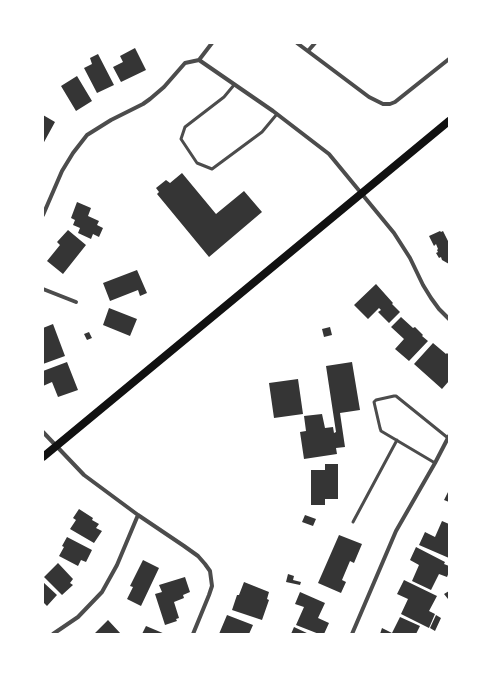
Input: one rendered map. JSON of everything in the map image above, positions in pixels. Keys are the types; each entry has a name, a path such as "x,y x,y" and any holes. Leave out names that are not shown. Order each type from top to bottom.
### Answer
{"main road":[{"path":"43,457 449,121"}],"street":[{"path":"43,216 62,170 87,135 111,120 143,104 164,87 185,63 199,60 212,43"},
{"path":"297,43 376,102 390,104 395,102 449,59"},
{"path":"308,51 315,43"},
{"path":"199,60 277,114 329,154 404,247 430,298 449,319"},
{"path":"43,289 76,302"},
{"path":"43,432 84,475 138,515 198,556 210,571 212,586 210,595 193,634"},
{"path":"352,634 396,531 449,437"},
{"path":"53,634 78,617 95,601 117,565 138,515"}],"lane":[{"path":"234,85 224,96 185,127 181,139 196,163 212,169 262,132 277,114"},
{"path":"435,464 380,428 374,402 376,400 396,396 449,437"},
{"path":"353,522 397,440"}],"building":[{"path":"135,48 146,70 121,82 113,67 123,62 120,56"},
{"path":"98,54 114,85 97,93 84,68 92,64 90,58"},
{"path":"77,76 92,101 76,111 61,86"},
{"path":"43,115 55,122 43,144"},
{"path":"182,173 216,214 244,191 262,212 209,257 157,194 159,192 156,188 166,180 170,183"},
{"path":"77,202 91,208 88,216 99,221 97,225 103,228 99,237 93,234 91,239 78,233 80,228 73,225 75,220 71,218"},
{"path":"68,230 86,245 63,274 47,261 60,245 57,242"},
{"path":"443,231 449,243 449,264 442,260 441,257 439,258 436,253 438,252 438,249 436,244 434,246 429,236"},
{"path":"137,270 147,293 140,296 138,290 110,301 103,283"},
{"path":"376,284 400,312 389,323 378,312 381,310 379,308 368,319 354,305"},
{"path":"109,308 137,319 130,336 103,325"},
{"path":"401,317 413,328 415,327 428,341 409,361 395,349 404,339 391,327"},
{"path":"53,324 65,356 43,364 43,328"},
{"path":"330,327 332,335 324,337 322,329"},
{"path":"89,332 92,338 87,340 84,334"},
{"path":"433,343 449,355 449,381 442,389 414,364"},
{"path":"67,362 78,390 58,397 52,382 43,386 43,371"},
{"path":"352,362 360,410 340,413 345,447 336,448 337,454 304,459 300,432 306,431 304,416 322,414 325,428 333,427 334,433 336,432 326,366"},
{"path":"298,379 303,414 274,418 269,383"},
{"path":"325,464 338,464 338,499 325,499 325,505 311,505 311,470 325,470"},
{"path":"449,490 449,502 444,500"},
{"path":"79,509 99,524 96,528 102,531 94,543 70,529 76,520 73,518"},
{"path":"305,515 316,519 313,526 302,522"},
{"path":"442,521 449,524 449,558 419,545 425,532 435,537"},
{"path":"339,535 362,544 354,563 350,561 342,580 346,582 341,593 318,583"},
{"path":"67,537 92,550 86,562 81,560 78,566 59,556"},
{"path":"416,547 445,562 444,564 449,566 447,577 439,574 431,590 412,581 419,565 410,560"},
{"path":"143,560 159,568 141,606 127,599 133,587 130,586"},
{"path":"58,563 73,579 70,583 73,585 62,595 44,577"},
{"path":"288,574 294,576 293,580 301,582 300,585 286,582"},
{"path":"185,577 190,592 183,595 184,598 174,602 179,618 176,619 177,621 165,625 155,594 162,592 159,585"},
{"path":"404,580 437,596 429,611 435,614 429,628 401,614 408,599 397,594"},
{"path":"43,582 57,595 47,606 43,602"},
{"path":"244,582 269,592 267,599 269,600 262,620 232,610 237,595 239,595"},
{"path":"449,591 449,598 448,599 444,594"},
{"path":"300,592 325,603 318,618 329,623 324,634 319,634 296,625 304,607 295,604"},
{"path":"227,615 253,625 249,634 219,634"},
{"path":"436,615 441,618 435,631 430,628"},
{"path":"400,617 420,626 416,634 380,634 382,628 392,633"},
{"path":"108,620 121,634 94,634"},
{"path":"146,626 165,634 142,634"},
{"path":"294,627 309,634 291,634"}]}
